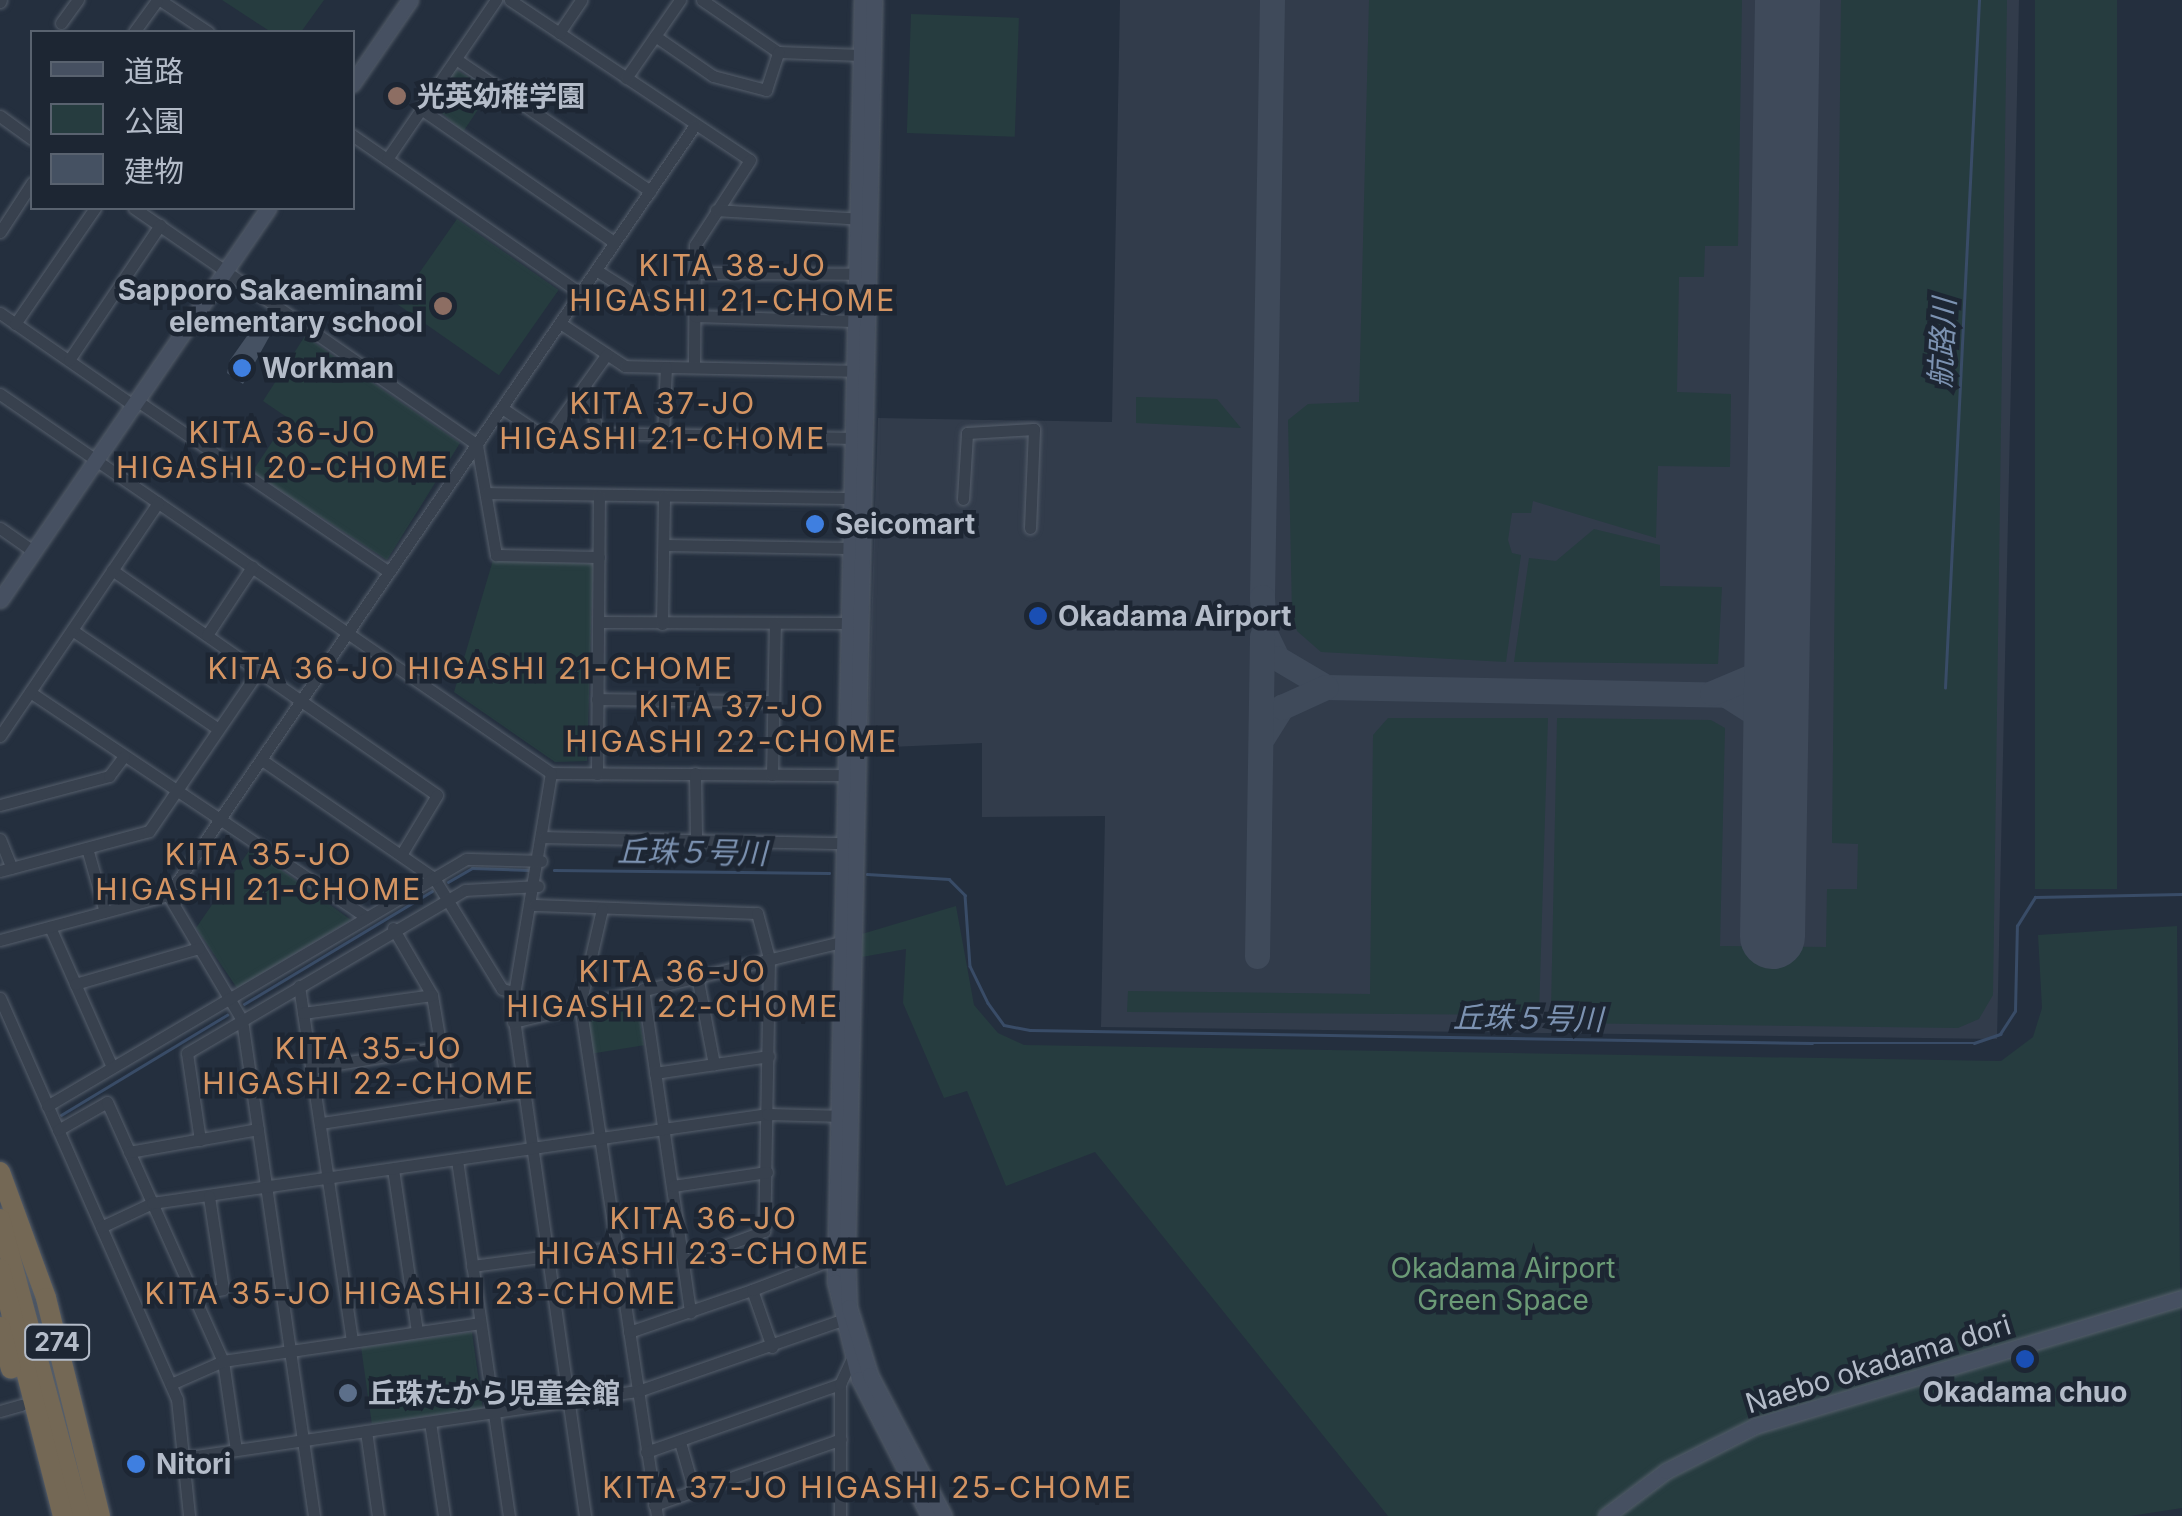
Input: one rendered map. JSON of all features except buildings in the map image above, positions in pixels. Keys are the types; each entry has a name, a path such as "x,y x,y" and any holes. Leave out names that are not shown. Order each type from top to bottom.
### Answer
{"highway":[{"name":"274","path":"0,1172 46,1298 100,1516"},
{"path":"0,1219 80,1516"},
{"path":"0,1269 63,1516"},
{"name":"274","path":"0,1327 50,1516"}],"main road":[{"path":"355,80 410,0"},
{"path":"862,0 863,219"},
{"path":"874,0 858,370 841,1256 846,1320 856,1352 930,1516"},
{"path":"0,599 267,210"},
{"path":"853,623 849,548 855,498 850,438 858,370 853,321 861,274"},
{"path":"842,1116 840,843 849,775"},
{"name":"Naebo okadama dori","path":"1606,1516 1666,1470 1755,1426 2182,1298"},
{"path":"856,1352 944,1516"}],"street":[{"path":"60,23 78,0"},
{"path":"136,30 159,0 205,30"},
{"path":"387,158 496,0"},
{"path":"510,0 750,160 695,245 694,367"},
{"path":"559,32 581,0"},
{"path":"626,78 680,0"},
{"path":"702,0 778,52 861,55"},
{"path":"655,36 713,76 766,90 778,52"},
{"path":"456,59 650,190"},
{"path":"421,109 614,242"},
{"path":"0,116 30,138"},
{"path":"0,940 168,895 695,125"},
{"path":"355,137 580,293"},
{"path":"0,232 30,186"},
{"path":"15,324 94,210"},
{"path":"137,210 476,445 496,555 599,558"},
{"path":"716,210 863,219"},
{"path":"69,360 160,225"},
{"path":"596,270 645,301 694,310 853,321"},
{"path":"695,273 861,274"},
{"path":"0,313 389,572"},
{"path":"560,323 625,366 858,370"},
{"path":"502,408 547,438 607,354"},
{"path":"663,435 666,367"},
{"path":"585,384 598,433 850,438"},
{"path":"0,394 550,774 849,775"},
{"path":"963,499 967,433 1034,429 1030,528"},
{"path":"486,493 855,498"},
{"path":"597,774 600,496"},
{"path":"662,624 664,496"},
{"path":"2,729 158,503"},
{"path":"0,528 33,551"},
{"path":"664,545 849,548"},
{"path":"207,635 252,567"},
{"path":"112,570 437,795 400,855"},
{"path":"599,622 853,623"},
{"path":"772,775 775,625"},
{"path":"72,630 218,730"},
{"path":"0,839 6,869 149,832 258,672"},
{"path":"30,692 366,916"},
{"path":"598,699 773,701"},
{"path":"0,805 109,776 124,756"},
{"path":"262,760 434,878 502,989 513,992"},
{"path":"696,773 696,840"},
{"path":"550,774 538,886 513,992 513,1022 585,1516"},
{"path":"544,837 840,843"},
{"path":"88,848 105,912"},
{"path":"47,1106 466,859 541,861"},
{"path":"200,1140 187,1053 446,900 489,884 538,886"},
{"path":"168,895 242,1020 314,1516"},
{"path":"534,905 757,913 769,958 764,1231 682,1261"},
{"path":"602,909 580,1004 655,1510 694,1491 841,1439"},
{"path":"50,927 112,1068"},
{"path":"393,928 432,995 450,1103"},
{"path":"513,1022 840,942"},
{"path":"74,984 200,948"},
{"path":"698,976 714,1064"},
{"path":"299,986 352,1340"},
{"path":"643,989 690,1313"},
{"path":"303,1014 432,995"},
{"path":"0,998 171,1384 190,1516"},
{"path":"312,1068 440,1047"},
{"path":"655,1072 770,1056"},
{"path":"320,1123 524,1092"},
{"path":"58,1130 107,1102 223,1361 236,1450"},
{"path":"100,1227 152,1204 768,1114 842,1116"},
{"path":"130,1152 258,1129"},
{"path":"456,1160 509,1516"},
{"path":"394,1169 417,1332"},
{"path":"672,1186 767,1172"},
{"path":"193,1294 223,1289 209,1196"},
{"path":"472,1266 616,1246"},
{"path":"629,1332 841,1256"},
{"path":"752,1290 772,1347"},
{"path":"184,1458 638,1391 846,1320"},
{"path":"171,1384 223,1361 480,1323"},
{"path":"840,1516 840,1384 856,1352"},
{"path":"646,1452 840,1384"},
{"path":"0,1411 22,1406"},
{"path":"430,1422 444,1516"},
{"path":"366,1432 378,1516"},
{"path":"680,1442 694,1491"}],"shaded area":[{"path":"1120,0 2019,0 1997,1039 1101,1027 1105,816 982,817 982,743 867,748 878,418 1112,422"}],"green space":[{"path":"222,0 324,0 302,30 268,30"},
{"path":"1369,0 1742,0 1738,246 1705,246 1704,277 1679,277 1677,392 1731,394 1730,467 1658,466 1656,538 1533,501 1531,513 1512,513 1508,540 1512,553 1521,555 1506,662 1321,652 1297,631 1292,613 1288,420 1308,404 1359,402"},
{"path":"1841,0 2007,0 1993,995 1979,1019 1958,1028 1558,1023 1551,1010 1557,718 1711,720 1725,728 1720,946 1826,947 1827,889 1857,889 1858,844 1832,843"},
{"path":"2035,0 2117,0 2117,889 2035,889"},
{"path":"911,14 1019,18 1015,137 907,133"},
{"path":"455,69 491,90 463,132 432,104"},
{"path":"457,219 559,290 499,375 397,304"},
{"path":"305,336 460,443 387,560 252,472 288,418 263,401"},
{"path":"1136,397 1217,399 1241,428 1136,423"},
{"path":"1594,529 1660,545 1660,586 1722,587 1718,664 1514,662 1529,558 1556,561"},
{"path":"493,560 593,564 587,761 555,762 454,692"},
{"path":"1388,718 1548,718 1539,1015 1127,1012 1128,991 1370,994 1373,735"},
{"path":"251,848 351,920 237,988 196,928"},
{"name":"Okadama Airport Green Space","path":"956,906 974,1005 998,1033 1024,1045 2001,1061 2033,1037 2042,1008 2038,935 2177,926 2182,1508 2130,1516 1388,1516 1095,1152 1006,1186 967,1091 944,1098 903,1003 906,949 862,957 862,934"},
{"path":"636,995 644,1045 593,1054 585,1003"},
{"path":"472,1332 483,1408 372,1424 361,1348"}],"waterway":[{"name":"航路川","path":"1945,688 1979,0"},
{"name":"丘珠５号川","path":"448,882 472,868 528,870"},
{"name":"丘珠５号川","path":"554,870 829,873"},
{"name":"丘珠５号川","path":"867,874 949,879 965,895 970,966 988,1003 1004,1025 1030,1030 1812,1043 1974,1043 2000,1034 2015,1011 2017,926 2035,897 2182,894"},
{"name":"丘珠５号川","path":"244,1004 432,891"},
{"name":"丘珠５号川","path":"61,1115 227,1015"}],"taxiway":[{"path":"1272,0 1262,597 1264,631 1277,658 1326,687 1726,695 1761,717 1775,755"},
{"path":"1712,693 1757,674 1778,628"},
{"path":"1257,956 1262,636"},
{"path":"1263,737 1282,707 1326,687"}],"runway":[{"path":"1772,936 1787,0"}],"place":[{"name":"光英幼稚学園","path":"397,96"},
{"name":"Sapporo Sakaeminami elementary school","path":"443,306"},
{"name":"Workman","path":"242,368"},
{"name":"Seicomart","path":"815,524"},
{"name":"Okadama Airport","path":"1038,616"},
{"name":"Okadama chuo","path":"2025,1359"},
{"name":"丘珠たから児童会館","path":"348,1393"},
{"name":"Nitori","path":"136,1464"}],"district":[{"name":"KITA 38-JO HIGASHI 21-CHOME","path":"733,282"},
{"name":"KITA 37-JO HIGASHI 21-CHOME","path":"663,420"},
{"name":"KITA 36-JO HIGASHI 20-CHOME","path":"283,449"},
{"name":"KITA 36-JO HIGASHI 21-CHOME","path":"471,668"},
{"name":"KITA 37-JO HIGASHI 22-CHOME","path":"732,723"},
{"name":"KITA 35-JO HIGASHI 21-CHOME","path":"259,871"},
{"name":"KITA 36-JO HIGASHI 22-CHOME","path":"673,988"},
{"name":"KITA 35-JO HIGASHI 22-CHOME","path":"369,1065"},
{"name":"KITA 36-JO HIGASHI 23-CHOME","path":"704,1235"},
{"name":"KITA 35-JO HIGASHI 23-CHOME","path":"411,1293"},
{"name":"KITA 37-JO HIGASHI 25-CHOME","path":"868,1487"}]}
